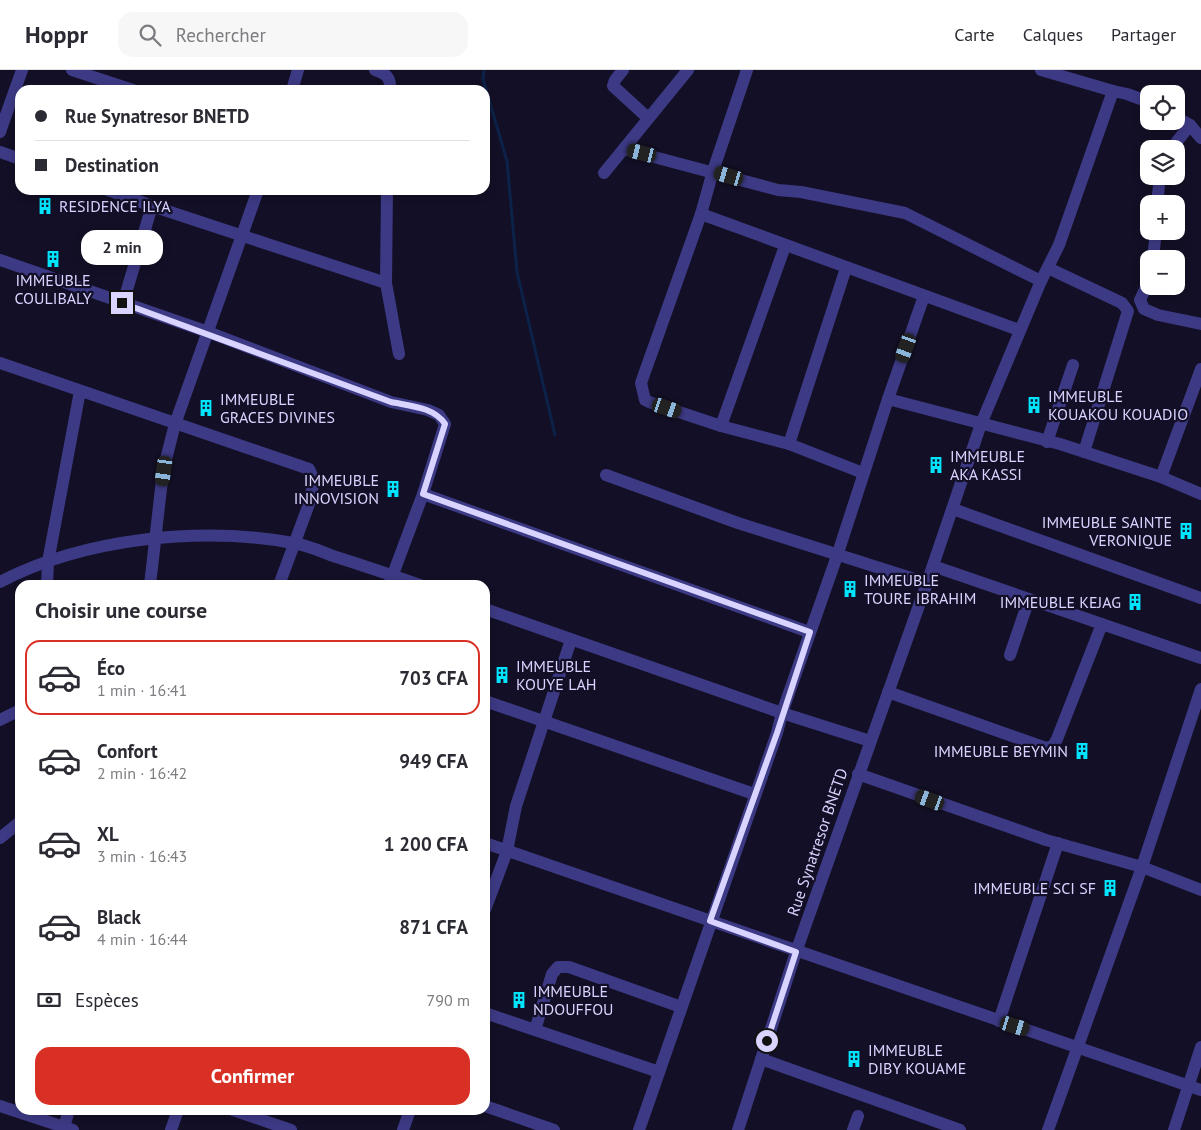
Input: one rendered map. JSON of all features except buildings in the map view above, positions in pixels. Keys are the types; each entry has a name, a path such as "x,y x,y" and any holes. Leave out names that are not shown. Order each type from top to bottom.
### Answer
{"street":[{"path":"17,85 22,70"},
{"path":"72,70 118,85"},
{"path":"294,85 298,70"},
{"path":"375,70 385,73 391,81 391,85"},
{"path":"623,70 613,86 648,118"},
{"path":"604,173 688,70"},
{"path":"747,70 713,171 701,214 641,383 641,391 645,400 649,402 721,426 789,444 863,473"},
{"path":"1041,70 1140,99"},
{"path":"0,132 15,90"},
{"name":"Rue Synatresor BNETD","path":"738,1130 796,952 953,509 981,424 1019,330 1059,244 1112,91"},
{"path":"1185,122 1201,138"},
{"path":"1178,140 1190,125"},
{"path":"624,149 713,171 778,190 801,192 904,213 1041,281"},
{"path":"0,152 15,157"},
{"path":"122,195 386,283"},
{"path":"150,580 154,539 164,471 175,424 256,195"},
{"path":"387,195 386,283 399,354"},
{"path":"122,303 152,206"},
{"path":"701,214 1019,330"},
{"path":"721,426 785,246"},
{"path":"0,260 208,332 391,402 428,410 440,416 445,424 423,494 391,580 294,543 232,536 154,539 121,543 20,571 0,582"},
{"path":"789,444 846,268"},
{"path":"1048,268 1122,303 1128,311 1084,452"},
{"path":"1142,295 1140,300 1144,309 1158,315 1201,324"},
{"path":"639,1130 754,794 777,733 782,713 924,296"},
{"path":"0,363 309,469 314,480 314,486 281,580"},
{"path":"1047,442 1073,365"},
{"path":"1161,477 1201,369"},
{"path":"47,580 48,562 80,391"},
{"path":"888,399 1084,452 1161,477 1201,494"},
{"path":"606,475 837,556 927,583"},
{"path":"423,494 810,632"},
{"path":"953,509 1201,598"},
{"path":"933,566 1201,658"},
{"path":"1010,655 1029,599"},
{"path":"490,611 782,713 870,741"},
{"path":"888,692 1046,748 1053,746 1058,739 1102,624"},
{"path":"490,897 507,851 516,806 571,640"},
{"path":"1048,1130 1142,867 1201,689"},
{"path":"490,703 754,794"},
{"path":"0,720 15,712"},
{"path":"858,774 1058,843 1142,867 1201,890"},
{"path":"0,838 15,826"},
{"path":"999,1021 1058,843"},
{"path":"490,845 796,952 1078,1046 1195,1088"},
{"path":"535,1030 552,974 558,967 569,967 681,1007"},
{"path":"490,1015 659,1072"},
{"path":"1174,1130 1195,1088 1201,1047"},
{"path":"761,1058 960,1130"},
{"path":"0,1106 15,1111"},
{"path":"490,1108 554,1130"},
{"path":"28,1115 69,1128 69,1115"},
{"path":"171,1130 176,1115"},
{"path":"248,1115 291,1130"},
{"path":"403,1130 408,1115"},
{"path":"853,1130 858,1116"}],"waterway":[{"path":"484,70 485,85"},
{"path":"490,103 507,161 517,272 555,435"}],"place":[{"name":"RESIDENCE ILYA","path":"45,206"},
{"name":"IMMEUBLE COULIBALY","path":"53,259"},
{"name":"IMMEUBLE KOUAKOU KOUADIO","path":"1034,405"},
{"name":"IMMEUBLE GRACES DIVINES","path":"206,408"},
{"name":"IMMEUBLE AKA KASSI","path":"936,465"},
{"name":"IMMEUBLE INNOVISION","path":"393,489"},
{"name":"IMMEUBLE SAINTE VERONIQUE","path":"1186,531"},
{"name":"IMMEUBLE TOURE IBRAHIM","path":"850,589"},
{"name":"IMMEUBLE KEJAG","path":"1135,602"},
{"name":"IMMEUBLE KOUYE LAH","path":"502,675"},
{"name":"IMMEUBLE BEYMIN","path":"1082,751"},
{"name":"IMMEUBLE SCI SF","path":"1110,888"},
{"name":"IMMEUBLE NDOUFFOU","path":"519,1000"},
{"name":"IMMEUBLE DIBY KOUAME","path":"854,1059"}],"route":[{"path":"122,303 208,332 391,402 428,410 440,416 445,424 423,494 810,632 777,733 710,921 796,952 767,1041"}]}
